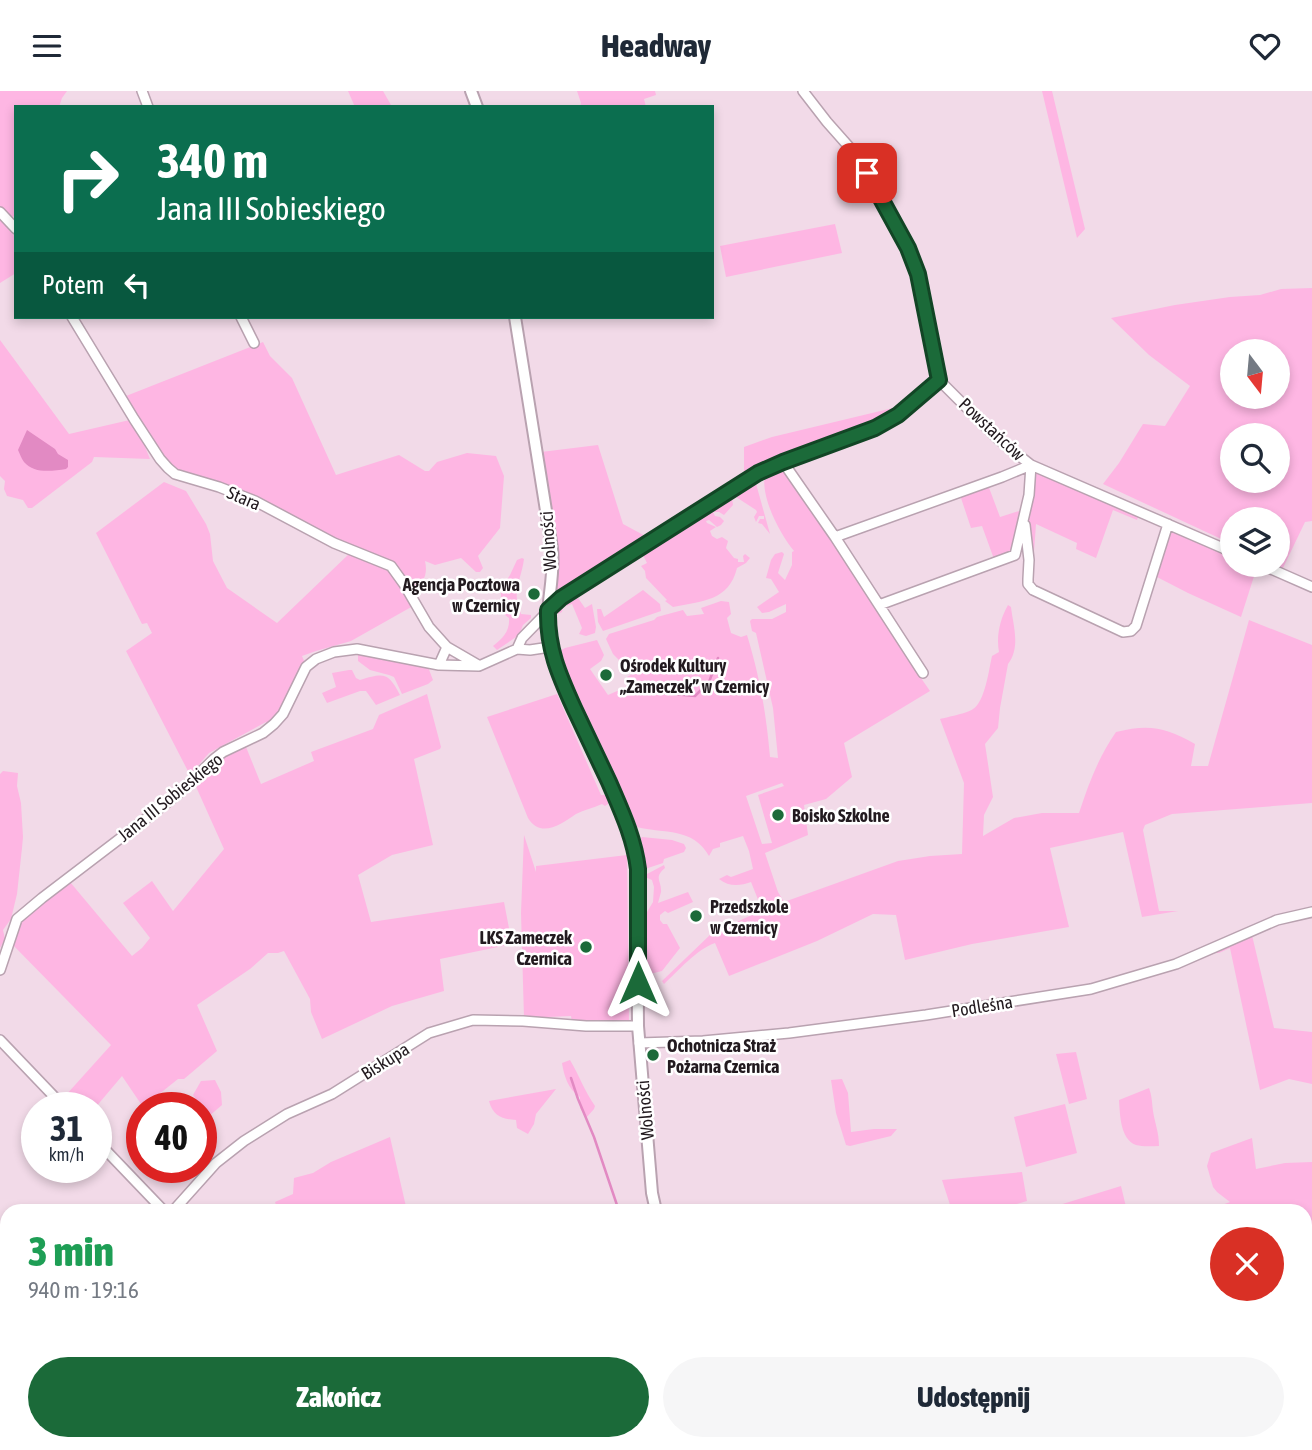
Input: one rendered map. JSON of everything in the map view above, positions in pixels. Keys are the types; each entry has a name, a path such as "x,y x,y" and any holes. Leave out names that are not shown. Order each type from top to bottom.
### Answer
{"street":[{"path":"803,91 858,157 908,248 922,288 939,380"},
{"path":"0,212 14,227"},
{"name":"Stara","path":"73,319 158,456 175,474 255,501 334,543 391,566 429,627 447,647 479,666"},
{"path":"242,319 254,343"},
{"name":"Wolności","path":"515,319 552,548 547,631 550,647 564,686 636,851 638,1026 654,1204"},
{"name":"Jana III Sobieskiego","path":"0,969 17,919 177,796 223,752 274,725 283,715 306,667 316,659 334,652 357,649 439,665 479,666 517,649 522,638 561,598 614,564 758,473 875,428 898,415 939,380"},
{"name":"Powstańców","path":"939,380 999,439 1031,465 1220,547"},
{"path":"783,462 923,673"},
{"path":"835,537 1031,465 1029,495 1015,555"},
{"path":"1024,515 1029,560 1028,584 1033,590 1123,632 1131,631 1136,626 1168,524"},
{"path":"880,605 1015,555 1029,560"},
{"path":"1289,577 1312,587"},
{"path":"439,665 447,647"},
{"path":"517,649 550,647"},
{"name":"Podleśna","path":"639,1043 786,1034 1091,989 1176,964 1277,920 1312,912"},
{"name":"Biskupa","path":"179,1204 216,1163 244,1141 288,1114 332,1094 429,1034 473,1020 638,1026"},
{"path":"0,1040 50,1092"},
{"path":"112,1157 157,1204"}],"shaded area":[{"path":"0,91 67,91 60,105 14,105 14,217 0,207"},
{"path":"348,91 383,91 391,105 354,105"},
{"path":"577,91 655,91 656,95 644,99 646,105 581,103"},
{"path":"1042,91 1052,91 1085,229 1077,238"},
{"path":"0,219 14,236 14,274 0,283"},
{"path":"835,224 842,253 726,277 720,246"},
{"path":"1312,288 1312,521 1305,522 1290,553 1290,507 1220,507 1220,538 1103,484 1143,424 1165,426 1190,386 1149,355 1111,318 1175,305 1260,295 1281,289"},
{"path":"0,340 69,434 134,419 150,459 94,457 92,462 32,508 28,508 23,500 7,496 5,481 0,476"},
{"path":"263,342 270,356 292,378 336,475 399,455 425,471 429,471 437,462 467,453 496,456 504,476 500,528 478,556 483,568 480,572 476,572 461,558 435,565 425,561 424,579 411,590 394,565 334,539 263,501 177,470 156,453 126,396"},
{"path":"897,407 872,421 744,473 744,447 772,437"},
{"path":"27,430 68,460 68,467 44,471 28,466 18,450"},
{"path":"598,445 623,524 649,538 558,595 554,591 541,452"},
{"path":"780,467 783,469 834,542 930,691 844,743 852,777 826,799 804,805 808,835 765,853 784,902 898,861 962,854 964,783 940,719 970,710 981,700 992,656 999,652 999,628 1008,605 1011,607 1015,643 1008,664 998,728 985,744 993,797 984,815 983,836 1014,818 1042,813 1079,813 1094,771 1116,732 1148,728 1175,734 1195,744 1191,766 1208,766 1249,620 1312,645 1312,803 1172,814 1145,825 1143,830 1159,911 1178,911 1142,917 1123,832 1050,848 1069,927 972,944 905,960 896,915 873,914 817,941 729,976 715,943 695,955 664,984 662,981 711,934 763,912 751,882 735,885 719,879 753,869 749,851 743,836 720,843 720,847 713,849 709,856 695,840 686,836 637,827 600,752 558,652 597,640 604,655 601,661 590,669 608,695 624,688 628,684 627,677 637,671 630,659 619,660 613,654 606,639 609,634 683,610 687,616 704,614 701,608 721,601 729,602 731,614 727,618 731,633 741,637 747,635 762,695 770,757 778,758 773,708 756,633 752,631 750,621 772,619 786,612 786,604 762,613 757,607 779,592 771,579 766,578 771,560 775,554 784,554 778,573 785,580 792,565 794,551 777,525 768,504 765,474","holes":["782,783 784,786 758,795 772,843 762,844 746,796"]},
{"path":"1034,469 1139,514 1137,520 1113,510 1096,558 1076,549 1077,543 1036,524 1034,552 1031,551 1027,516"},
{"path":"755,480 770,534 758,523 764,516 759,516 756,522 756,510 736,497 732,498 733,505 724,515 713,512 724,521 721,525 717,527 709,520 706,521 716,527 710,531 712,536 728,541 726,548 738,562 744,562 745,554 750,558 737,568 728,587 713,598 673,607 646,578 641,566 647,563 642,553 613,572 610,568 650,544 656,545 697,519 710,507"},
{"path":"164,482 186,491 206,524 213,561 227,588 277,623 351,552 389,568 413,606 351,641 302,656 305,663 293,683 281,713 267,725 266,722 209,753 190,775 126,651 152,633 147,623 142,624 96,533"},
{"path":"988,485 1000,517 1022,510 1013,552 994,559 982,526 971,528 960,495"},
{"path":"1169,527 1220,550 1220,577 1254,577 1241,617 1155,576"},
{"path":"522,558 518,606 521,614 531,615 531,618 523,625 519,635 497,650 493,646 505,634 509,623 509,618 501,612 501,589 517,560"},
{"path":"643,590 660,604 661,611 603,631 598,622 597,609 601,609 604,617"},
{"path":"578,598 585,608 592,604 595,633 586,636 579,634 582,628 572,604 563,607 558,614 557,607"},
{"path":"358,654 428,667 433,680 402,694 394,677 370,670 358,661"},
{"path":"352,670 360,680 375,676 388,678 400,695 376,705 366,691 360,691 327,703 322,693 336,687 332,673"},
{"path":"427,694 441,747 414,759 433,845 392,855 358,875 371,922 504,902 512,944 440,959 444,991 392,1006 322,1039 311,1012 310,999 284,951 268,953 250,969 197,1005 217,1051 184,1079 178,1079 162,1092 133,1092 122,1076 108,1092 69,1092 111,1045 10,942 17,919 70,882 132,956 150,938 123,903 152,881 173,911 224,849 193,780 214,759 244,742 261,784 314,761 311,752 373,729 379,715"},
{"path":"557,694 601,795 608,795 608,804 582,811 545,829 539,828 528,818 487,717"},
{"path":"3,771 18,773 23,837 17,894 11,919 3,930 5,939 0,948 0,774"},
{"name":"LKS Zameczek Czernica","path":"524,835 536,872 536,866 627,855 629,1023 572,1022 571,1016 524,1018 521,913"},
{"path":"642,837 672,840 684,844 686,848 684,852 664,859 663,863 645,869 639,841"},
{"path":"664,865 659,877 661,892 658,903 688,892 693,902 660,915 660,920 667,924 680,948 662,971 646,975 644,917 653,902 654,887 652,880 645,877"},
{"path":"1251,931 1274,1028 1312,1032 1312,1084 1289,1079 1260,1090 1230,948 1219,953 1210,953"},
{"path":"1076,1052 1087,1099 1069,1104 1056,1054"},
{"path":"570,1060 595,1106 586,1118 580,1108 580,1097 570,1086 564,1073 562,1063"},
{"path":"842,1079 848,1093 851,1132 897,1129 891,1136 846,1145 836,1113 831,1080"},
{"path":"215,1080 221,1092 222,1105 217,1109 217,1092 195,1092 201,1081"},
{"path":"1149,1088 1159,1146 1139,1146 1131,1142 1124,1132 1119,1100"},
{"path":"556,1089 536,1114 528,1134 517,1128 516,1120 502,1118 496,1113 489,1101"},
{"path":"1065,1104 1077,1153 1026,1167 1014,1117"},
{"path":"390,1137 405,1204 276,1204 293,1194 294,1178 313,1173 331,1162"},
{"path":"1252,1138 1256,1169 1285,1163 1312,1162 1312,1204 1225,1204 1230,1202 1213,1187 1207,1166 1211,1153"},
{"path":"1022,1172 1027,1201 1016,1204 950,1204 942,1180"},
{"path":"1121,1186 1125,1204 1062,1204"}],"waterway":[{"path":"662,693 695,696 709,682 718,658"},
{"path":"571,1078 617,1204"}],"place":[{"name":"Agencja Pocztowa w Czernicy","path":"534,594"},
{"name":"Ośrodek Kultury „Zameczek” w Czernicy","path":"606,675"},
{"name":"Boisko Szkolne","path":"778,815"},
{"name":"Przedszkole w Czernicy","path":"696,916"},
{"name":"LKS Zameczek Czernica","path":"586,947"},
{"name":"Ochotnicza Straż Pożarna Czernica","path":"653,1055"}],"route":[{"path":"638,983 636,851 614,794 558,671 547,631 548,610 561,598 758,473 875,428 898,415 939,380 918,274 908,248 867,173"}]}
